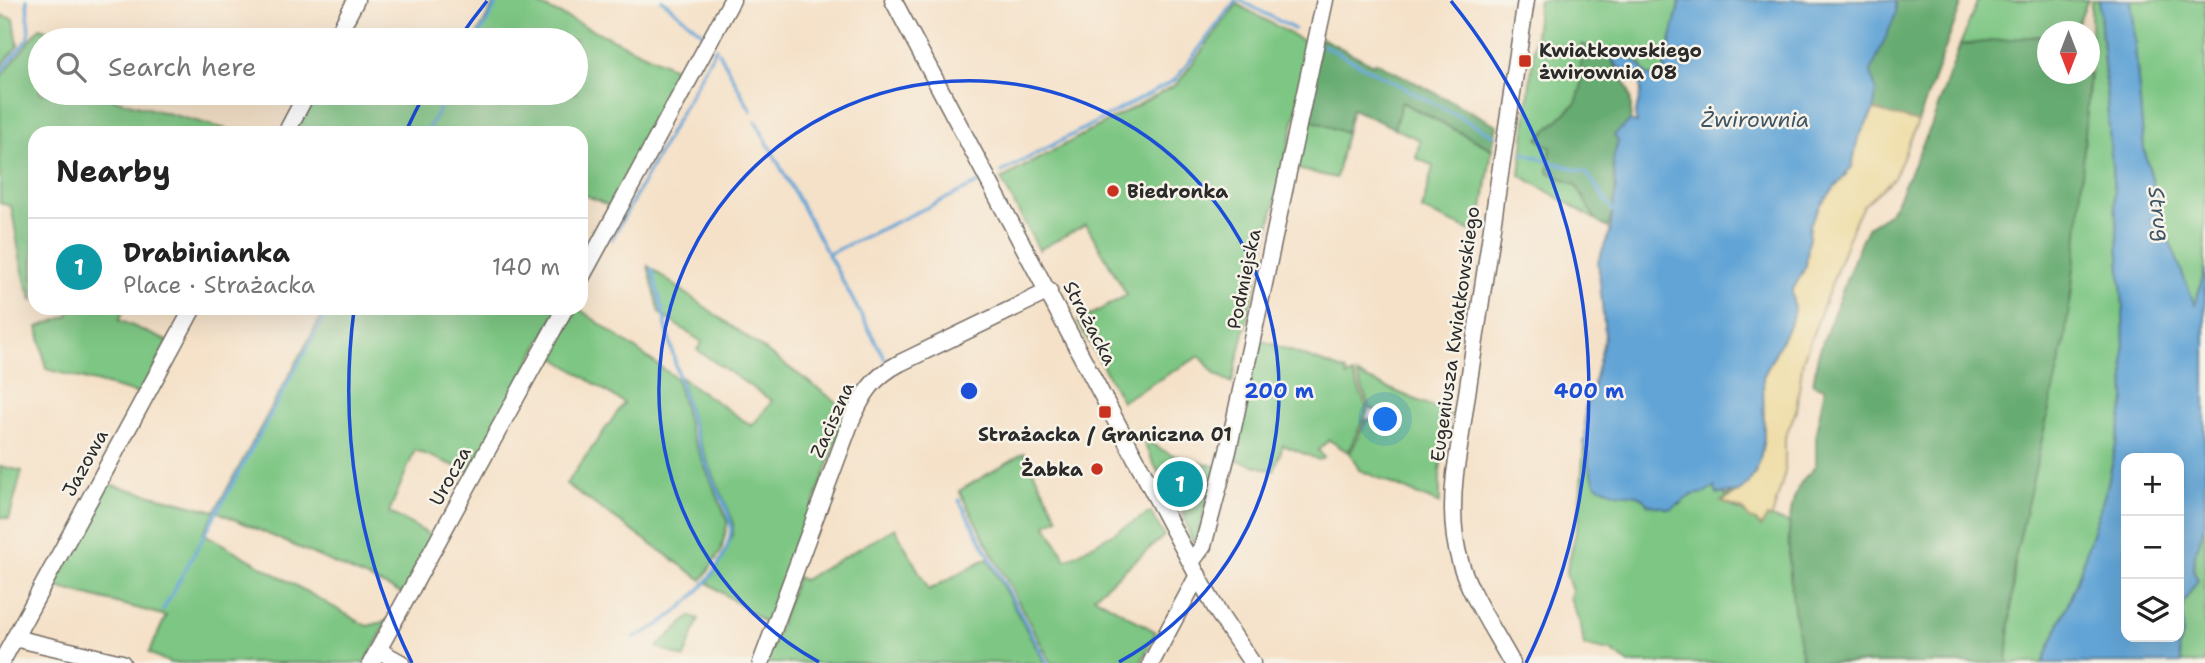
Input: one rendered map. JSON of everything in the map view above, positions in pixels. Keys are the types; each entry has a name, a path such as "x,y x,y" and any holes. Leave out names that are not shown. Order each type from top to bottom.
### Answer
{"street":[{"path":"341,28 356,0"},
{"path":"588,265 732,0"},
{"name":"Strażacka","path":"893,0 1219,614 1252,663"},
{"name":"Podmiejska","path":"1151,663 1203,546 1228,451 1325,0"},
{"name":"Eugeniusza Kwiatkowskiego","path":"1512,663 1462,572 1453,541 1452,518 1455,474 1526,0"},
{"path":"290,126 301,105"},
{"name":"Zaciszna","path":"761,663 851,421 869,385 878,375 900,363 1049,291"},
{"name":"Jazowa","path":"1,663 189,315"},
{"name":"Urocza","path":"375,657 561,315"},
{"path":"14,638 122,663"},
{"path":"375,657 401,663"}],"green space":[{"path":"496,0 529,0 687,74 614,208 588,196 588,126 295,126 306,105 588,105 588,28 481,28"},
{"path":"1539,0 1680,0 1663,74 1653,78 1646,75 1641,64 1581,44 1581,88 1576,104 1538,139 1551,148 1548,172 1576,185 1596,220 1520,175"},
{"path":"1896,0 1963,0 1918,122 1874,110 1872,63 1892,19"},
{"path":"1978,0 2088,0 2079,21 2037,21 2037,36 1960,45"},
{"path":"2091,0 2099,0 2123,308 2125,400 2108,484 2076,584 2043,663 2007,663 2015,558 2071,299 2089,84 2100,84 2100,21 2091,21"},
{"path":"2131,0 2205,0 2205,269 2195,306 2166,232 2144,149"},
{"path":"1237,4 1312,46 1232,383 1215,374 1200,356 1122,401 1078,322 1127,295 1086,224 1039,250 1001,179 1177,84"},
{"path":"0,15 14,19 18,45 0,68"},
{"path":"2037,36 2037,84 2088,84 2078,237 2065,339 2015,558 2007,663 1803,663 1792,597 1790,519 1794,498 1802,481 1816,465 1816,432 1825,388 1813,384 1818,355 1861,241 1868,227 1887,215 1896,203 1931,126 1960,45"},
{"path":"1321,38 1374,65 1376,62 1497,125 1492,149 1402,102 1394,128 1352,109 1346,133 1303,117"},
{"path":"28,43 28,105 136,105 215,126 28,126 28,288 11,206 0,203 0,78"},
{"path":"1581,44 1614,56 1613,63 1626,83 1630,96 1630,121 1615,135 1618,141 1613,160 1616,198 1608,228 1596,220 1576,185 1548,172 1551,148 1538,139 1576,103 1581,88"},
{"path":"1401,102 1492,149 1479,234 1422,210 1433,166 1416,158 1420,140 1394,128"},
{"path":"1303,117 1346,133 1336,178 1292,168"},
{"path":"648,266 848,410 770,626 708,583 733,535 733,521 693,427 680,377 752,426 772,401 697,350 702,342 660,314"},
{"path":"122,315 119,320 169,342 140,394 46,369 38,327 68,316"},
{"path":"322,315 555,315 470,472 415,450 389,512 434,537 403,594 216,511 203,533 367,626 388,621 365,663 170,663 149,653 166,616 49,585 104,483 215,511"},
{"path":"574,315 588,315 676,378 691,434 728,521 721,551 702,580 566,484 624,403 552,356"},
{"path":"1255,338 1346,371 1347,377 1353,374 1368,410 1348,452 1329,440 1318,450 1324,457 1319,460 1283,445 1274,471 1230,458"},
{"path":"1357,375 1450,414 1440,470 1440,504 1359,470 1350,453 1367,419 1382,425 1387,416 1370,408"},
{"path":"1137,429 1163,451 1218,467 1195,542 1191,540 1182,507 1156,468"},
{"path":"1584,441 1587,442 1585,450 1608,488 1639,495 1652,505 1680,505 1685,498 1715,487 1726,496 1733,494 1722,501 1748,515 1761,527 1767,516 1791,524 1790,574 1803,663 1628,663 1611,651 1584,646 1566,574 1579,519"},
{"path":"1024,453 1058,518 1046,524 1066,560 1151,512 1164,536 1094,596 1156,632 1141,663 1051,663 959,491"},
{"path":"0,466 22,471 9,519 0,517"},
{"path":"2205,525 2205,663 2182,663 2178,648 2180,642 2184,642 2184,601 2198,580 2194,572 2195,554"},
{"path":"895,528 929,590 987,558 1045,663 766,663 797,577 803,580"},
{"path":"691,616 699,619 684,658 657,647"}],"sand":[{"path":"1874,110 1918,122 1894,178 1864,205 1856,219 1803,360 1796,411 1785,437 1785,472 1772,517 1767,516 1761,527 1756,521 1749,519 1744,510 1722,502 1739,492 1756,473 1764,439 1763,377 1791,322 1792,291 1806,266 1810,224 1821,204 1851,167 1858,138"}],"water":[{"name":"Żwirownia","path":"1680,0 1896,0 1896,14 1871,71 1876,91 1874,110 1858,138 1852,167 1821,204 1810,224 1806,266 1792,291 1794,310 1791,322 1763,377 1764,439 1759,464 1749,483 1739,492 1717,494 1715,487 1705,493 1692,495 1671,509 1647,504 1637,495 1617,493 1596,485 1588,464 1589,455 1585,450 1585,407 1590,399 1605,336 1598,261 1610,232 1616,189 1613,160 1618,141 1614,135 1630,121 1637,123 1635,116 1641,90 1638,75 1618,67 1612,59 1618,55 1623,56 1639,64 1647,75 1658,78 1663,74"},
{"name":"Strug","path":"2099,0 2131,0 2144,149 2166,232 2195,305 2205,269 2205,525 2195,554 2194,572 2198,580 2184,601 2184,453 2121,453 2121,642 2180,642 2178,648 2182,663 2043,663 2076,584 2108,484 2125,400 2123,308"}],"waterway":[{"path":"27,0 29,28"},
{"path":"483,28 499,0"},
{"path":"662,0 705,35"},
{"path":"1002,172 1175,80 1236,0"},
{"path":"1240,0 1294,29"},
{"path":"0,73 28,38"},
{"path":"1323,45 1494,135"},
{"path":"612,239 716,48"},
{"path":"719,52 751,111"},
{"path":"430,126 441,105"},
{"path":"756,122 885,359"},
{"path":"1523,153 1587,173 1613,211"},
{"path":"828,254 979,183"},
{"path":"634,637 665,621 709,579 720,563 731,530 727,509 692,425 652,269"},
{"path":"163,610 325,315"},
{"path":"959,500 1047,663"}],"place":[{"name":"Kwiatkowskiego żwirownia 08","path":"1525,61"},
{"name":"Biedronka","path":"1113,191"},
{"name":"Strażacka / Graniczna 01","path":"1105,412"},
{"name":"Żabka","path":"1097,469"},
{"name":"Drabinianka","path":"1180,484"}]}
